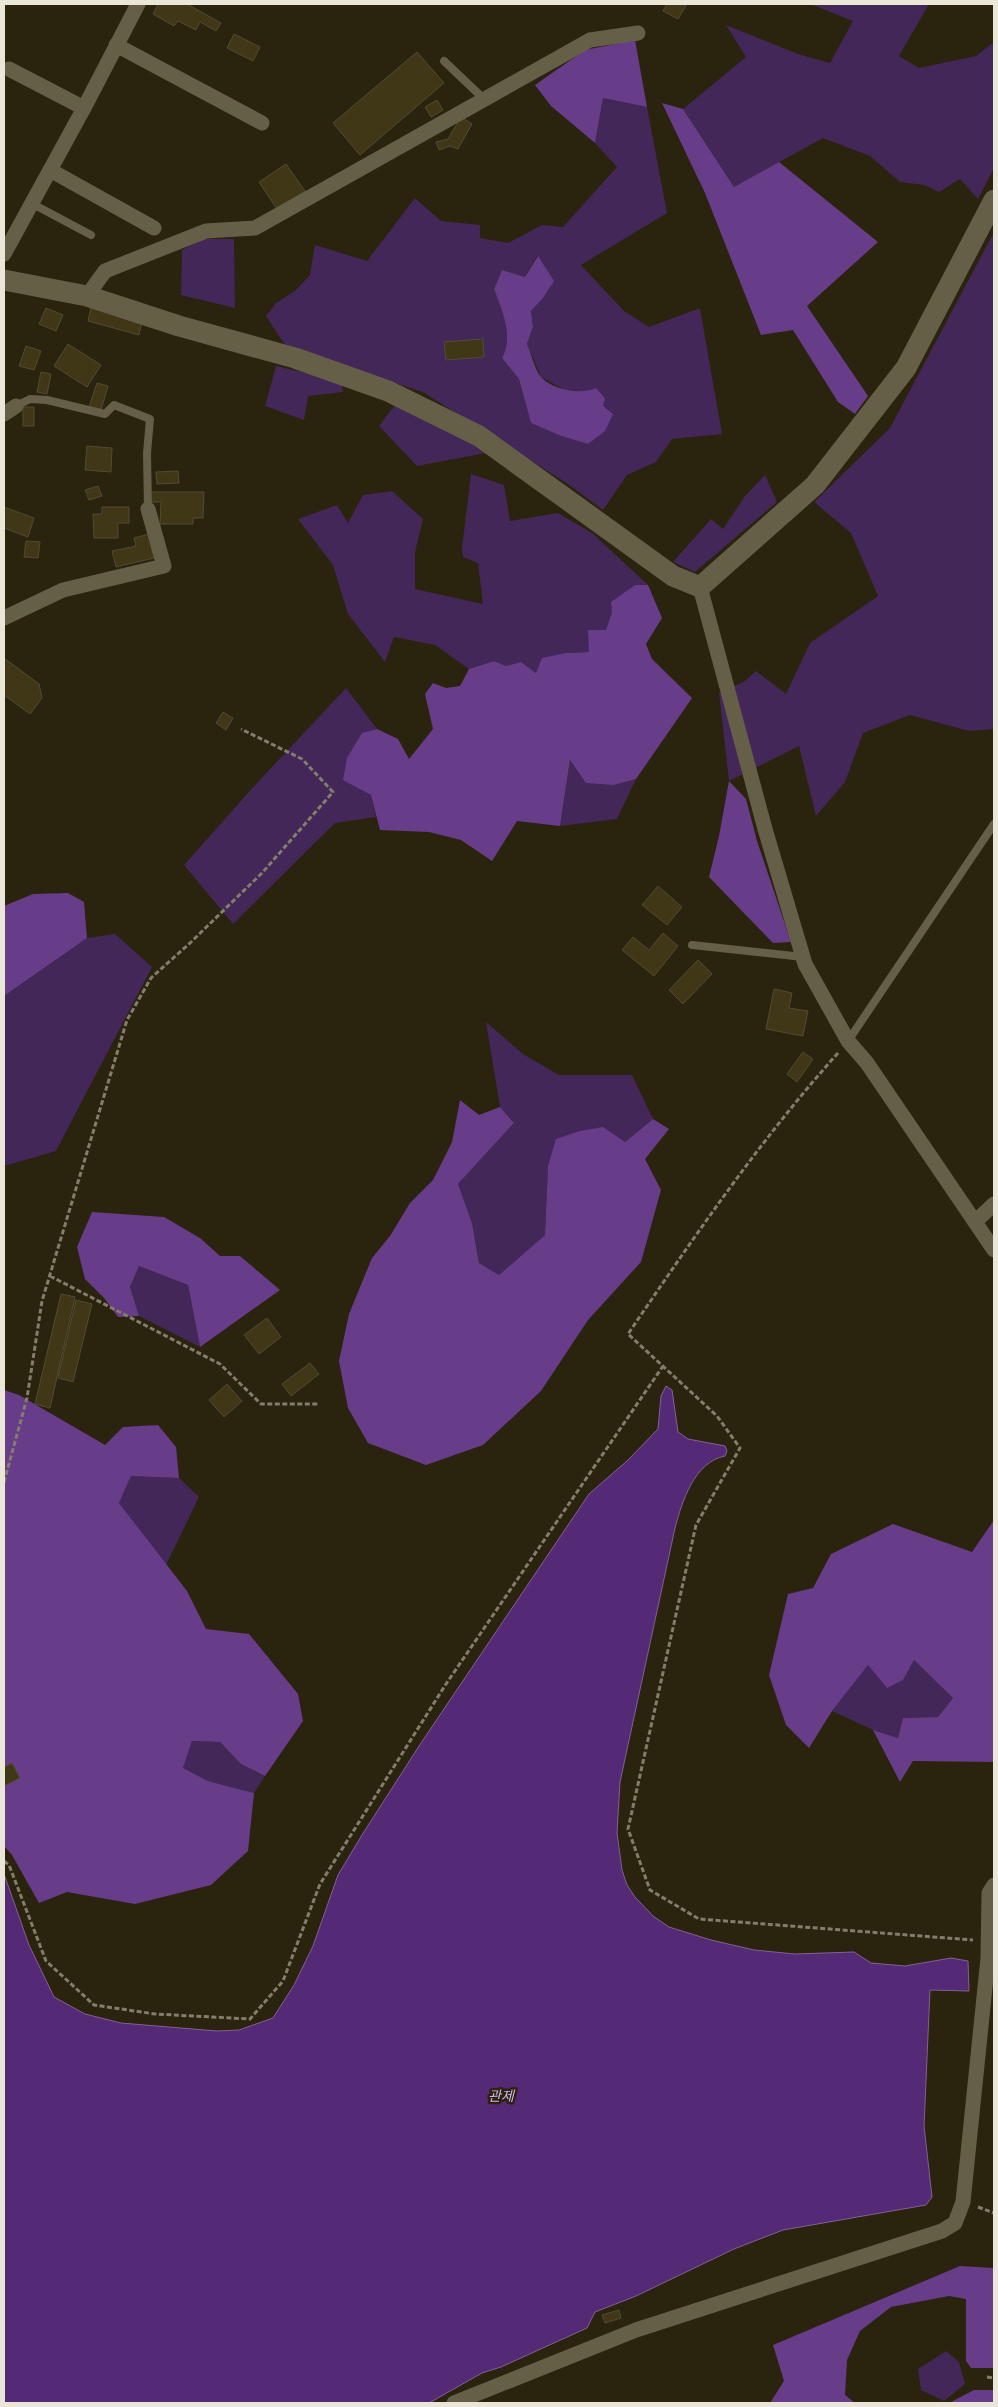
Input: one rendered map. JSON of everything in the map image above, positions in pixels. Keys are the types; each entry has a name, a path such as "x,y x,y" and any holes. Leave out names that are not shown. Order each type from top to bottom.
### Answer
{"street":[{"path":"4,254 84,108 138,4"},
{"path":"87,296 105,271 206,231 255,228 590,40 638,33"},
{"path":"116,45 262,123"},
{"path":"9,69 84,108"},
{"path":"50,170 154,228"},
{"path":"700,587 815,485 906,368 994,200"},
{"path":"4,280 87,296 179,326 295,358 388,391 479,436 673,576 700,587"},
{"path":"4,618 63,590 164,566 148,509"},
{"path":"700,587 765,829 803,957 848,1042 867,1063 994,1250"},
{"path":"976,1221 994,1204"},
{"path":"454,2403 636,2330 942,2231 955,2222 964,2202 988,1941 989,1893 994,1885"}],"lane":[{"path":"444,61 485,100"},
{"path":"31,203 91,235"},
{"path":"10,410 30,399 47,400 105,414 114,405 150,419 147,453 148,509"},
{"path":"848,1042 994,824"},
{"path":"692,945 803,957"}],"path":[{"path":"4,1482 27,1398 42,1301 127,1020 151,978 262,873 333,792 302,759 241,729"},
{"path":"848,1042 792,1105 703,1225 628,1334 718,1416 740,1448 696,1525 628,1829 650,1890 698,1919 988,1941"},
{"path":"50,1276 220,1364 261,1404 318,1404"},
{"path":"4,1861 9,1866 46,1961 94,2006 155,2014 250,2019 284,1981 320,1884 446,1684 663,1366"},
{"path":"987,2377 994,2378"}],"shaded area":[{"path":"810,4 929,4 899,56 919,68 976,56 994,42 994,168 978,199 960,179 939,192 924,185 900,182 870,156 823,138 734,187 683,109 746,57 726,25 798,54 830,63 853,21"},
{"path":"635,40 647,107 603,98 595,143 551,106 535,85 585,50"},
{"path":"603,98 647,107 667,213 581,265 624,311 649,327 700,308 722,434 672,439 656,462 627,475 603,510 568,484 423,392 287,348 266,316 276,303 295,291 310,275 315,245 367,261 415,198 441,221 480,225 480,238 508,243 542,225 563,227 617,167 595,143","holes":["537,256 543,298 531,311 533,327 527,344 541,377 565,390 587,392 603,406 588,444 561,436 531,423 519,379 502,358 507,341 507,332 494,289 502,270 525,277"]},
{"path":"662,103 683,109 734,187 779,162 878,242 807,306 868,396 855,414 838,402 793,330 761,335 705,193"},
{"path":"994,232 994,729 969,731 910,715 863,733 845,782 816,816 799,746 729,781 719,693 745,681 756,671 786,694 810,643 878,596 851,533 814,502 890,428"},
{"path":"202,239 234,239 235,308 181,295 182,250"},
{"path":"538,256 554,281 543,298 531,311 533,327 527,344 537,370 546,381 567,390 583,391 596,388 605,398 603,406 613,414 605,431 588,444 561,436 531,423 519,379 502,358 507,341 507,332 494,289 502,270 525,277"},
{"path":"276,366 341,381 343,392 308,396 304,420 265,406"},
{"path":"395,405 491,452 417,466 379,426"},
{"path":"471,474 504,485 510,521 558,513 592,533 648,585 635,585 612,612 606,631 589,652 566,653 536,673 521,662 506,666 494,661 469,669 435,645 394,637 385,662 348,614 333,565 298,519 337,505 348,523 363,495 392,491 423,519 415,552 415,589 483,604 478,563 463,557 462,548"},
{"path":"765,475 777,502 695,572 673,562 711,519 723,529 745,496"},
{"path":"635,585 648,585 662,618 646,644 652,659 692,698 636,779 614,785 586,783 570,760 560,826 517,821 492,861 461,840 429,832 380,830 371,795 343,780 347,758 362,733 377,729 398,739 409,759 433,729 425,694 433,683 446,688 460,686 469,669 494,661 506,666 521,662 536,673 542,658 566,653 589,652 588,630 606,630 612,612 611,602"},
{"path":"346,688 377,729 362,734 376,817 335,823 233,924 184,865 256,784"},
{"path":"570,760 614,785 636,779 617,819 560,826"},
{"path":"729,781 746,799 757,841 791,942 773,943 709,877"},
{"path":"68,893 84,902 87,938 4,996 4,906 33,894"},
{"path":"115,934 152,967 56,1151 4,1166 4,996 87,938"},
{"path":"486,1022 523,1054 559,1075 632,1075 653,1119 625,1142 548,1166 545,1235 499,1275 479,1263 472,1223 458,1184 514,1123 500,1107"},
{"path":"460,1100 479,1115 500,1107 514,1123 458,1184 472,1223 479,1263 499,1275 545,1235 548,1166 556,1139 580,1131 603,1127 625,1142 653,1119 669,1129 645,1159 661,1190 641,1262 588,1320 541,1391 483,1445 426,1465 368,1443 348,1408 339,1361 349,1314 372,1258 390,1236 410,1203 433,1180 452,1142"},
{"path":"92,1212 164,1217 200,1238 220,1256 240,1256 280,1290 200,1347 188,1285 139,1266 130,1287 139,1316 118,1317 104,1298 85,1279 77,1247"},
{"path":"139,1266 188,1285 200,1347 139,1316 130,1287"},
{"path":"4,1390 19,1395 105,1445 123,1427 158,1425 176,1447 179,1478 131,1476 119,1503 187,1591 206,1629 249,1634 298,1694 303,1721 265,1776 241,1764 220,1742 192,1741 183,1768 208,1781 254,1793 248,1851 211,1885 135,1904 67,1892 39,1903 12,1855 4,1846"},
{"path":"131,1476 179,1478 199,1497 166,1565 119,1503"},
{"path":"994,1520 994,1762 913,1761 900,1782 873,1730 898,1738 903,1718 938,1717 953,1698 914,1660 903,1680 887,1688 868,1665 832,1711 809,1748 786,1725 769,1675 788,1594 813,1588 831,1554 893,1524 972,1552"},
{"path":"914,1660 953,1698 938,1717 903,1718 898,1738 873,1730 832,1711 868,1664 903,1680"},
{"path":"192,1741 220,1742 241,1764 265,1776 254,1793 208,1781 183,1768"},
{"path":"960,2266 994,2268 994,2368 971,2368 966,2361 966,2299 949,2296 891,2307 860,2331 847,2360 845,2395 855,2403 770,2403 784,2381 773,2345"},
{"path":"946,2351 959,2362 965,2384 944,2401 921,2390 918,2369"},
{"path":"974,2390 994,2390 994,2403 949,2403"}],"water":[{"name":"관제","path":"666,1386 672,1390 678,1432 688,1439 725,1446 727,1451 725,1456 705,1466 697,1475 681,1507 675,1528 620,1782 617,1833 622,1870 627,1885 635,1897 653,1916 669,1927 711,1940 754,1950 795,1954 854,1952 871,1963 905,1966 951,1958 968,1961 969,1991 930,1990 924,2126 932,2197 926,2205 783,2230 734,2249 636,2296 595,2312 587,2328 501,2367 482,2373 429,2403 4,2403 4,1874 29,1945 54,1997 85,2014 121,2023 217,2031 239,2030 273,2018 294,1985 313,1946 338,1875 362,1835 421,1743 589,1494 628,1460 658,1429 661,1396"}],"building":[{"path":"158,4 187,4 221,23 216,31 200,22 196,30 178,21 174,26 153,14"},
{"path":"667,4 687,4 678,19 663,11"},
{"path":"234,34 260,47 253,61 227,48"},
{"path":"417,52 444,83 360,155 333,123"},
{"path":"437,100 443,110 431,117 425,107"},
{"path":"461,117 472,124 458,149 450,146 439,150 436,142 448,139"},
{"path":"286,164 305,191 277,209 259,182"},
{"path":"46,308 63,315 56,331 39,324"},
{"path":"91,308 142,322 139,335 88,321"},
{"path":"483,339 484,357 446,360 444,342"},
{"path":"68,344 101,365 87,387 54,366"},
{"path":"26,346 41,351 34,370 19,366"},
{"path":"41,372 51,374 47,394 37,392"},
{"path":"97,383 108,386 101,410 89,407"},
{"path":"23,407 34,407 34,426 23,426"},
{"path":"87,446 112,448 111,472 85,470"},
{"path":"178,471 179,483 157,484 156,472"},
{"path":"98,486 102,496 89,500 85,490"},
{"path":"150,492 204,492 203,518 193,518 193,524 160,524 161,502 150,502"},
{"path":"4,507 34,518 28,537 4,528"},
{"path":"102,507 129,507 129,523 118,523 118,538 94,538 93,514 102,514"},
{"path":"149,534 154,558 116,567 112,551 136,546 134,538"},
{"path":"26,541 40,542 38,558 24,557"},
{"path":"4,658 39,684 42,698 30,714 4,695"},
{"path":"223,712 233,718 226,730 216,723"},
{"path":"658,886 682,907 667,925 642,905"},
{"path":"663,933 678,946 654,976 622,950 633,937 649,950"},
{"path":"698,960 712,974 683,1004 669,990"},
{"path":"774,989 792,993 789,1008 808,1011 803,1036 766,1029"},
{"path":"803,1052 813,1059 797,1082 787,1074"},
{"path":"61,1294 75,1297 50,1408 35,1404"},
{"path":"76,1300 92,1304 73,1382 58,1378"},
{"path":"267,1318 281,1337 259,1354 244,1335"},
{"path":"310,1363 319,1374 291,1396 282,1384"},
{"path":"227,1384 242,1401 224,1417 209,1400"},
{"path":"12,1763 20,1778 4,1786 4,1767"},
{"path":"619,2310 621,2318 605,2323 602,2315"}]}
